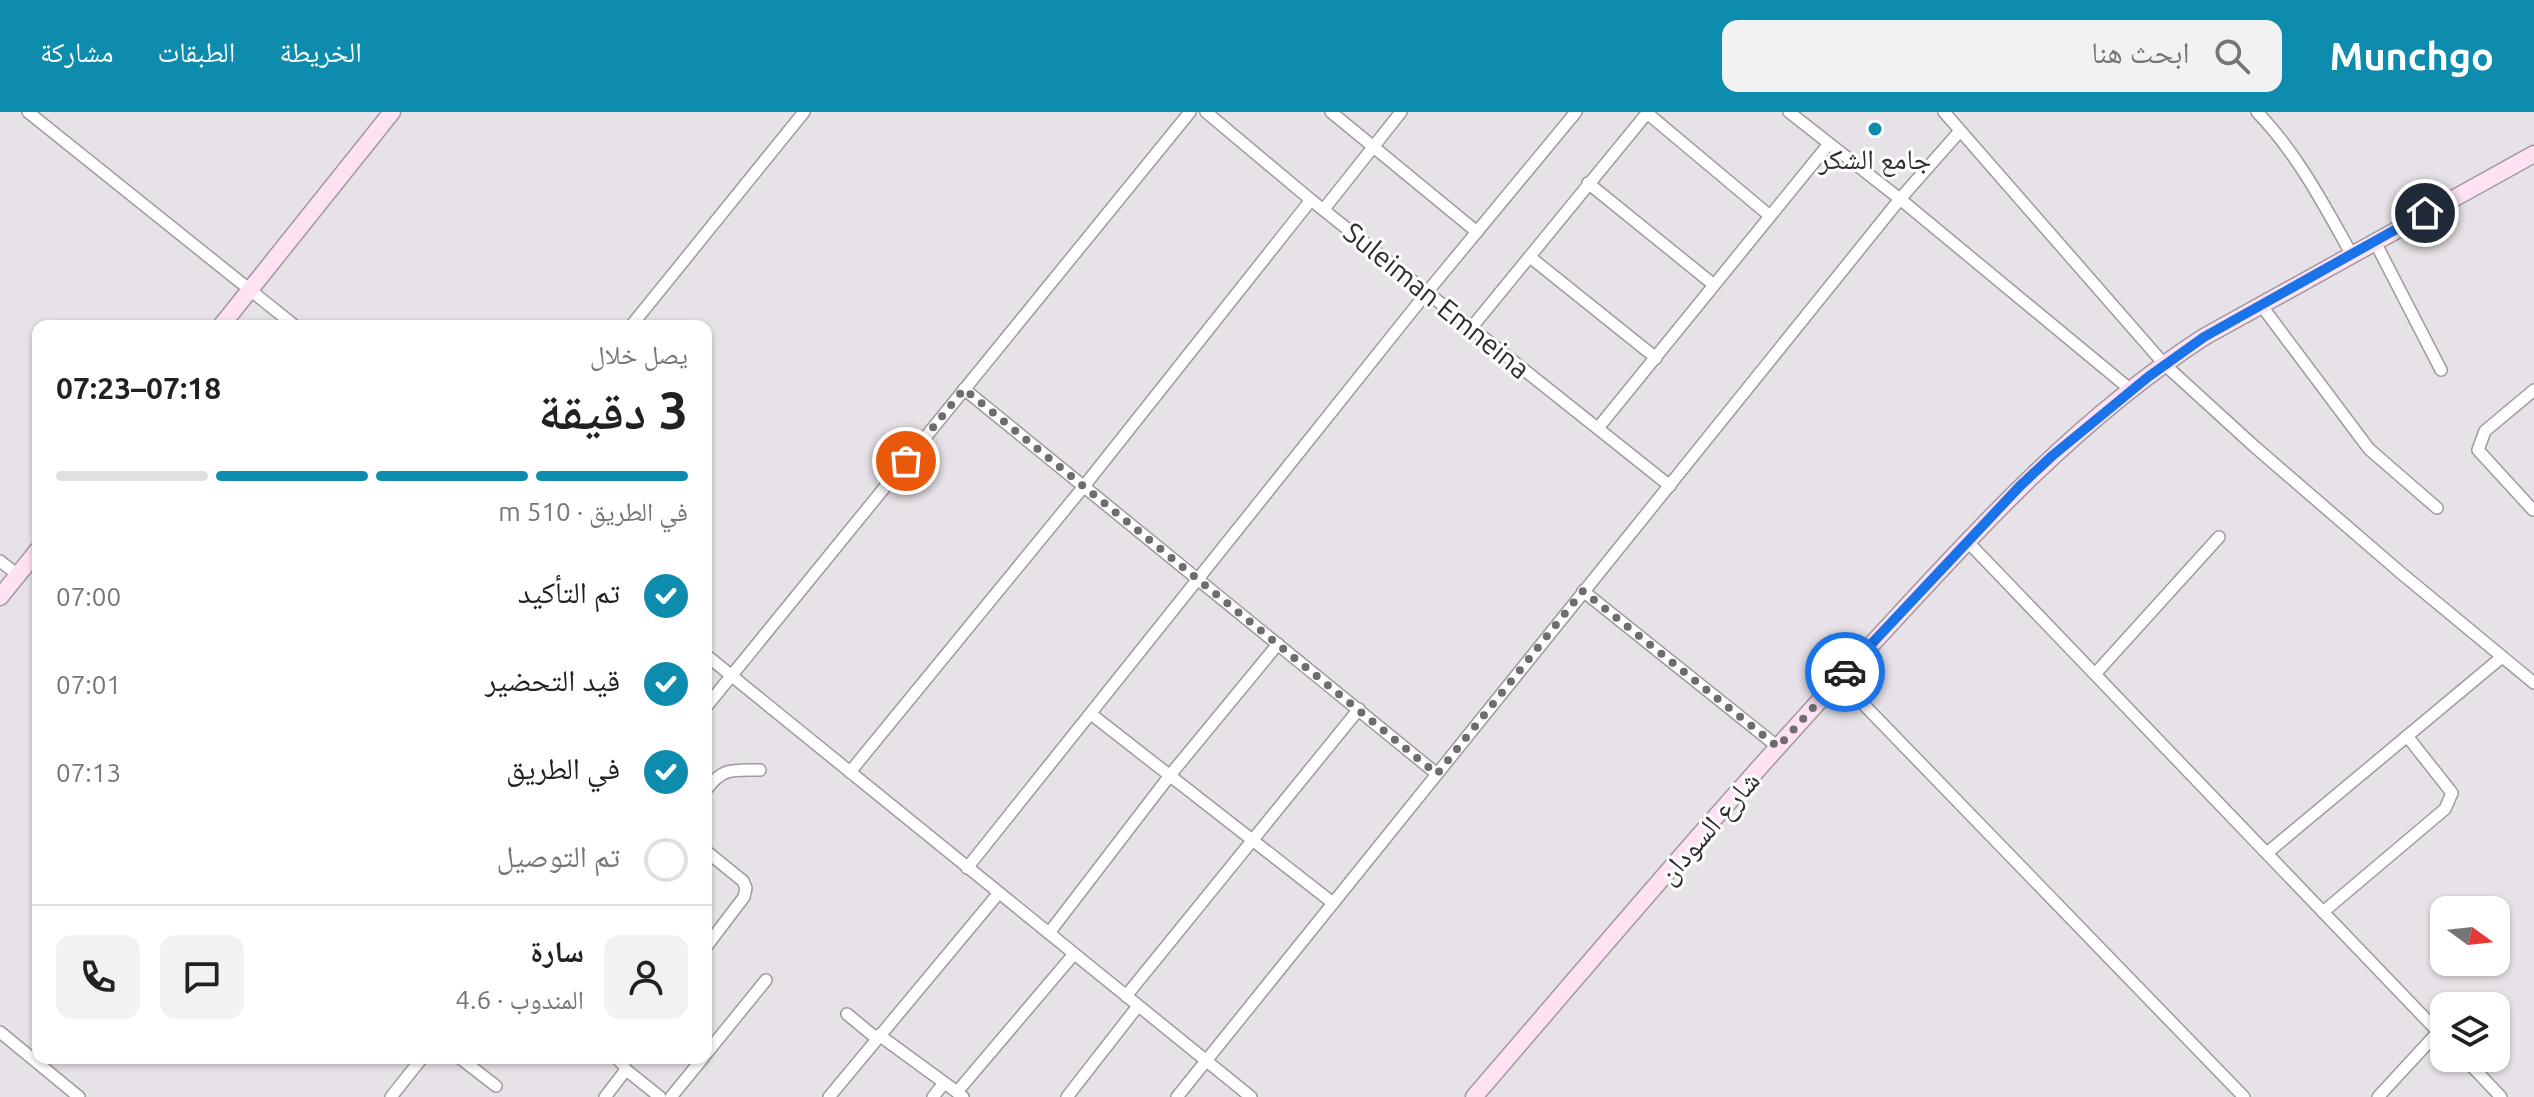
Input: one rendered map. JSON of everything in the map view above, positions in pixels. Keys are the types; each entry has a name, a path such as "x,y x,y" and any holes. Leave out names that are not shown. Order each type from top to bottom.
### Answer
{"main road":[{"path":"226,320 385,115"},
{"name":"شارع السودان","path":"1474,1097 1839,679 1967,541 2052,456 2164,364 2204,337 2534,154"},
{"path":"0,597 32,558"}],"street":[{"path":"28,112 288,320"},
{"path":"636,320 804,112"},
{"path":"712,700 1190,112"},
{"name":"Suleiman Emneina","path":"1206,112 1311,200 1670,486"},
{"path":"1331,112 1477,232"},
{"path":"1324,209 1401,112"},
{"path":"1789,112 1900,199 2131,390"},
{"path":"1944,112 2164,364 2277,466 2534,683"},
{"path":"2257,112 2275,131 2319,194 2352,255"},
{"path":"1472,327 1648,113 1770,216"},
{"path":"967,868 1570,114"},
{"path":"1177,1097 1900,199 1960,131"},
{"path":"1598,428 1828,145"},
{"path":"1588,183 1714,285"},
{"path":"850,772 1085,485 1311,200"},
{"path":"2375,242 2441,370"},
{"path":"1530,257 1656,358"},
{"path":"2261,305 2369,449 2437,508"},
{"path":"964,389 1437,774"},
{"path":"2534,390 2485,431 2478,450 2534,510"},
{"path":"2095,674 2219,537"},
{"path":"1967,541 2430,1024"},
{"path":"0,561 18,575"},
{"path":"1583,591 1778,747"},
{"path":"1049,933 1171,774 1278,644"},
{"path":"2267,853 2502,657"},
{"path":"712,660 1251,1097"},
{"path":"1839,679 2243,1097"},
{"path":"1126,996 1359,709"},
{"path":"1091,714 1333,903"},
{"path":"2323,912 2445,809 2451,800 2452,793 2407,736"},
{"path":"712,784 730,770 760,770"},
{"path":"712,856 743,881 746,888 744,897 712,939"},
{"path":"829,1097 998,894"},
{"path":"847,1014 960,1095 1074,954"},
{"path":"712,1046 766,980"},
{"path":"1067,1097 1138,1006"},
{"path":"0,1032 32,1055"},
{"path":"2378,1097 2430,1046"},
{"path":"43,1064 79,1097"},
{"path":"391,1097 417,1064"},
{"path":"468,1064 496,1086"},
{"path":"623,1064 660,1097"},
{"path":"671,1097 698,1064"},
{"path":"605,1097 625,1069"},
{"path":"2477,1072 2501,1097"},
{"path":"933,1097 944,1083"}],"way so far":[{"path":"906,461 964,389 1437,774 1583,591 1778,747 1845,672"}],"place":[{"name":"جامع الشكر","path":"1875,129"}],"route":[{"path":"1845,672 2020,486 2164,364 2204,337 2425,213"}]}
